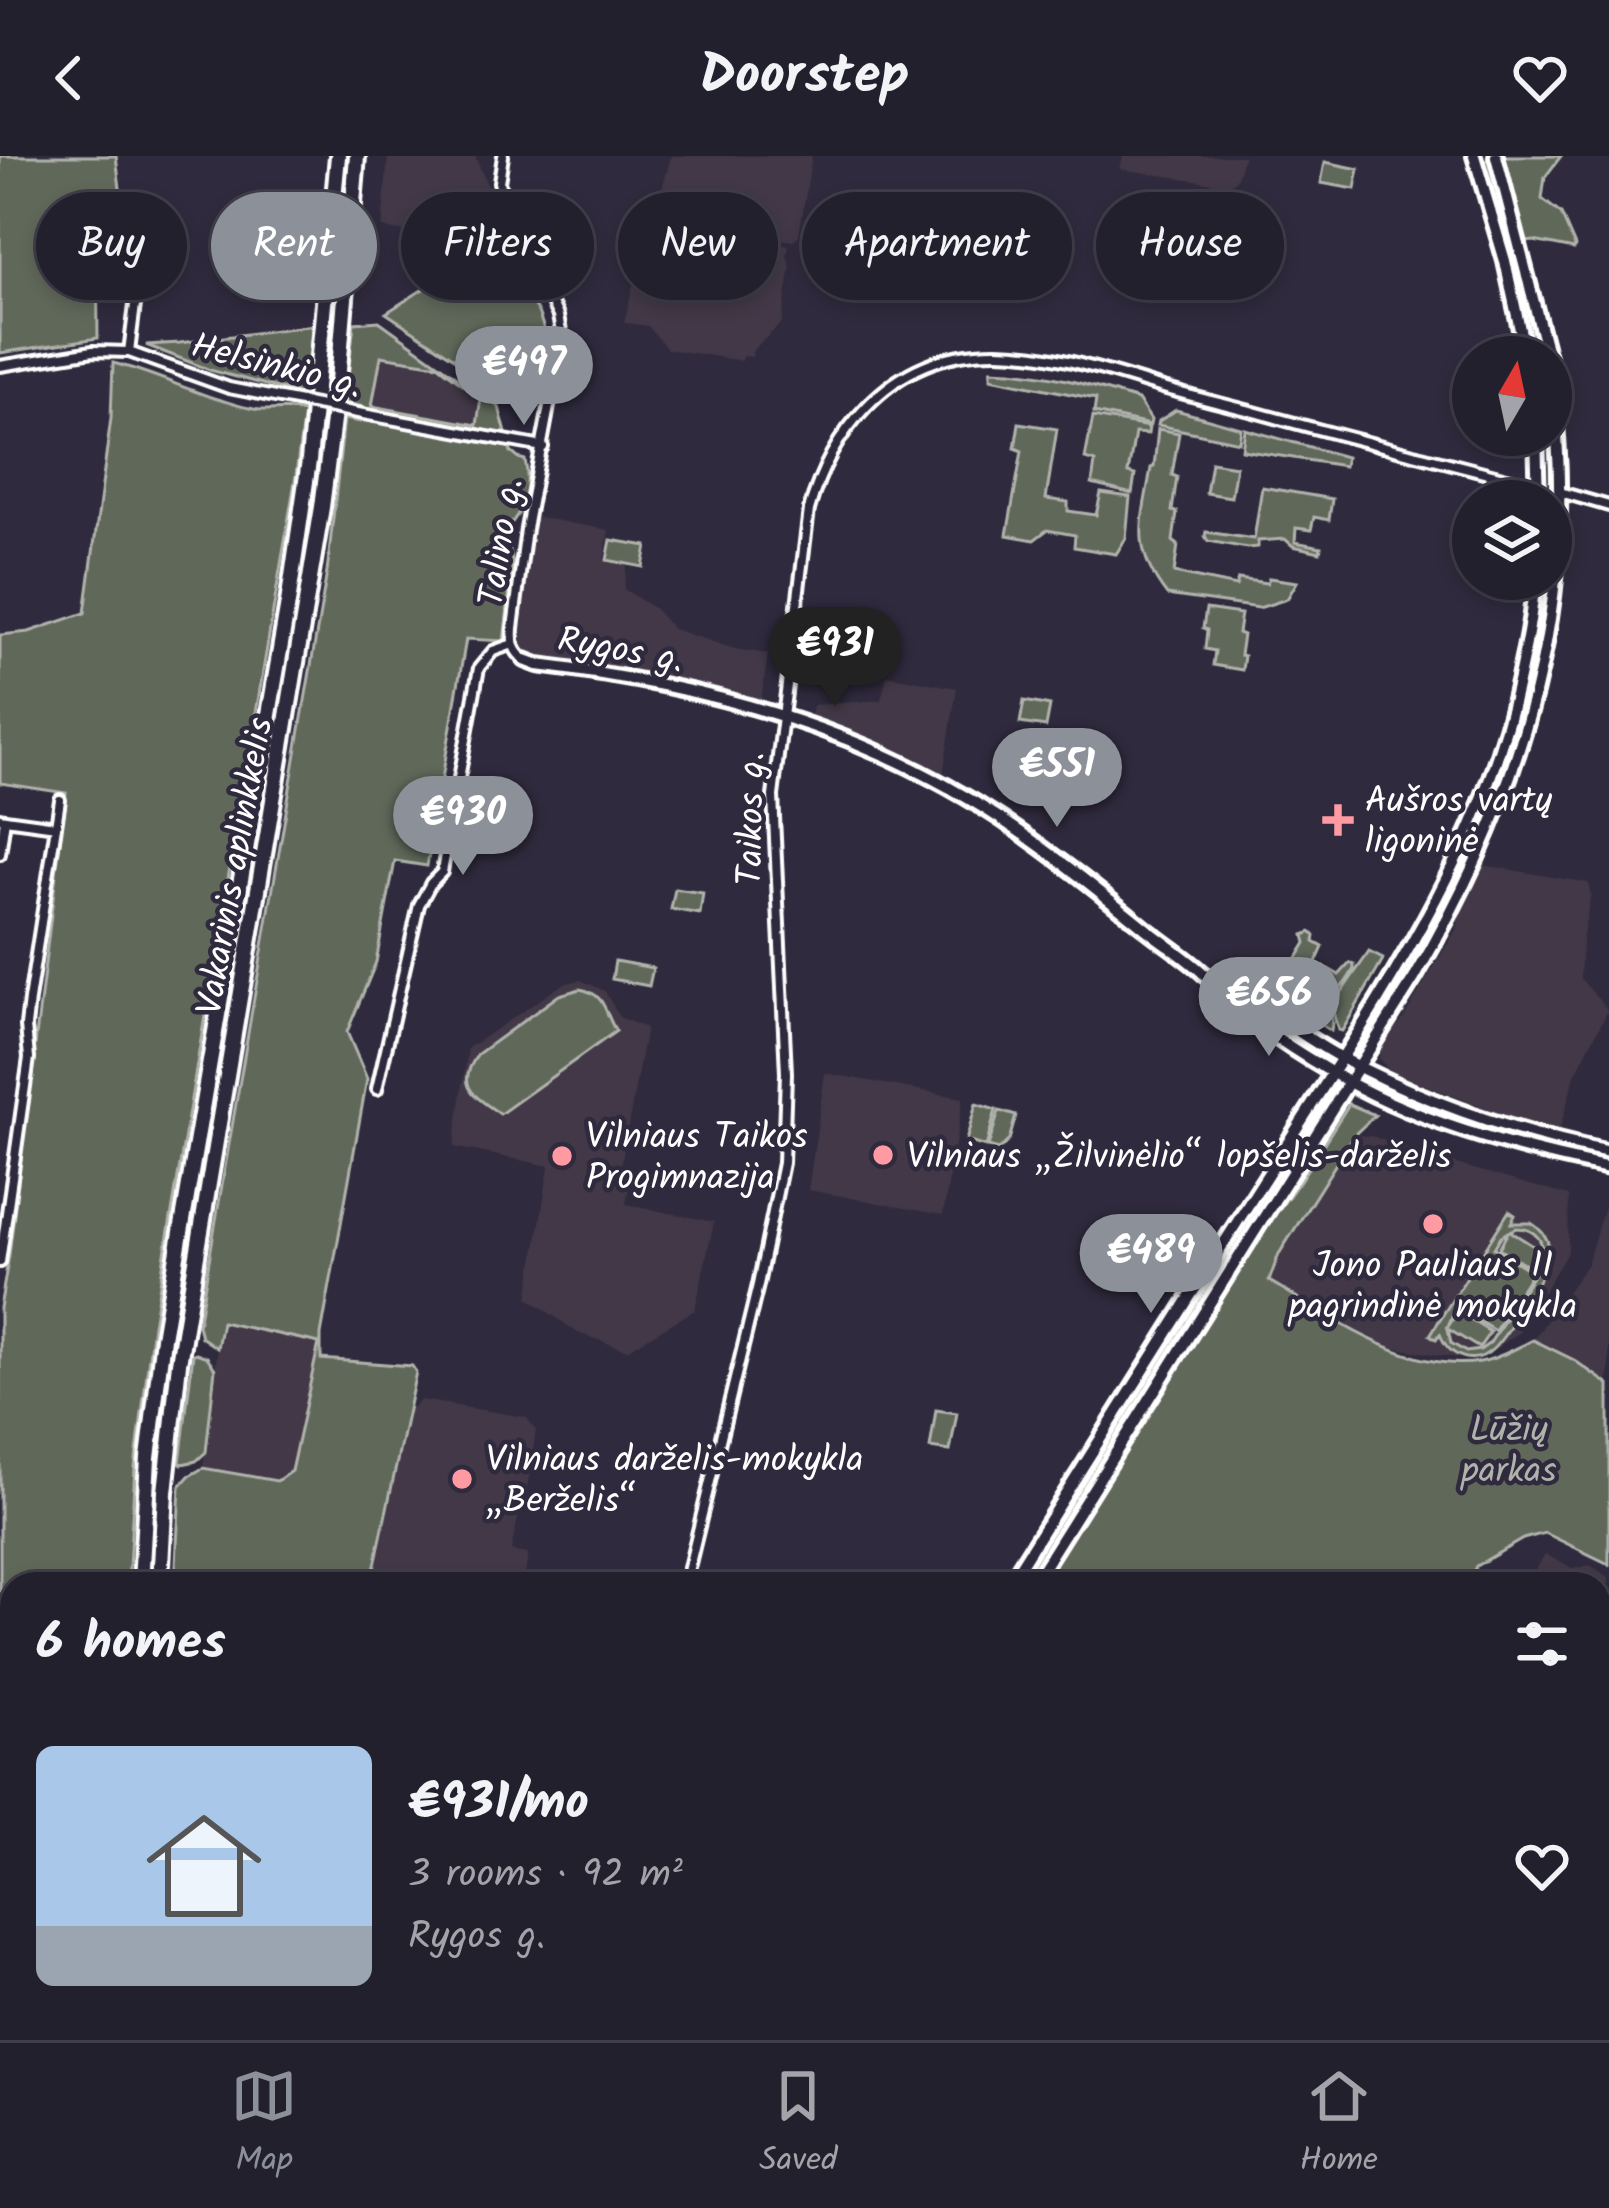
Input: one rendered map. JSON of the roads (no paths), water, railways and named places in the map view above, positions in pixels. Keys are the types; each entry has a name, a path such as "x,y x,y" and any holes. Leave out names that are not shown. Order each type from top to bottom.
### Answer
{"highway":[{"name":"Vakarinis aplinkkelis","path":"142,1572 148,1458 163,1338 309,461 338,156"},
{"name":"Vakarinis aplinkkelis","path":"161,1572 179,1363 322,507 357,156"}],"main road":[{"path":"1474,156 1521,336"},
{"path":"1496,156 1543,336"},
{"path":"1018,1572 1435,902 1483,802 1499,755 1527,640 1532,600"},
{"path":"1041,1572 1350,1082 1461,896 1516,763 1530,716 1551,600"},
{"name":"Rygos g.","path":"525,660 692,690 783,715 901,763 985,809 1068,866 1204,974 1233,1004 1332,1073 1457,1129 1609,1168"},
{"name":"Rygos g.","path":"1204,974 1342,1058 1441,1103 1609,1152"}],"street":[{"name":"Talino g.","path":"503,156 503,200 561,327 522,556 513,644 525,660"},
{"path":"129,352 136,300"},
{"name":"Helsinkio g.","path":"0,366 93,351 129,352 229,388 542,447"},
{"name":"Taikos g.","path":"688,1572 783,1163 786,1073 773,796 809,510 819,476 842,434 878,396 914,372 953,357 1002,351 1069,359 1516,480"},
{"name":"Taikos g.","path":"1572,495 1609,506"},
{"path":"377,1089 419,905 442,872 478,671 493,651 513,644"},
{"path":"0,1262 29,1058 29,1000 60,800"},
{"path":"0,854 3,818 56,826"}],"place":[{"name":"Aušros vartų ligoninė","path":"1338,820"},
{"name":"Vilniaus „Žilvinėlio“ lopšelis-darželis","path":"883,1155"},
{"name":"Vilniaus Taikos Progimnazija","path":"562,1156"},
{"name":"Jono Pauliaus II pagrindinė mokykla","path":"1433,1224"},
{"name":"Vilniaus darželis-mokykla „Berželis“","path":"462,1479"}],"park label":[{"name":"Lūžių parkas","path":"1509,1448"}]}
